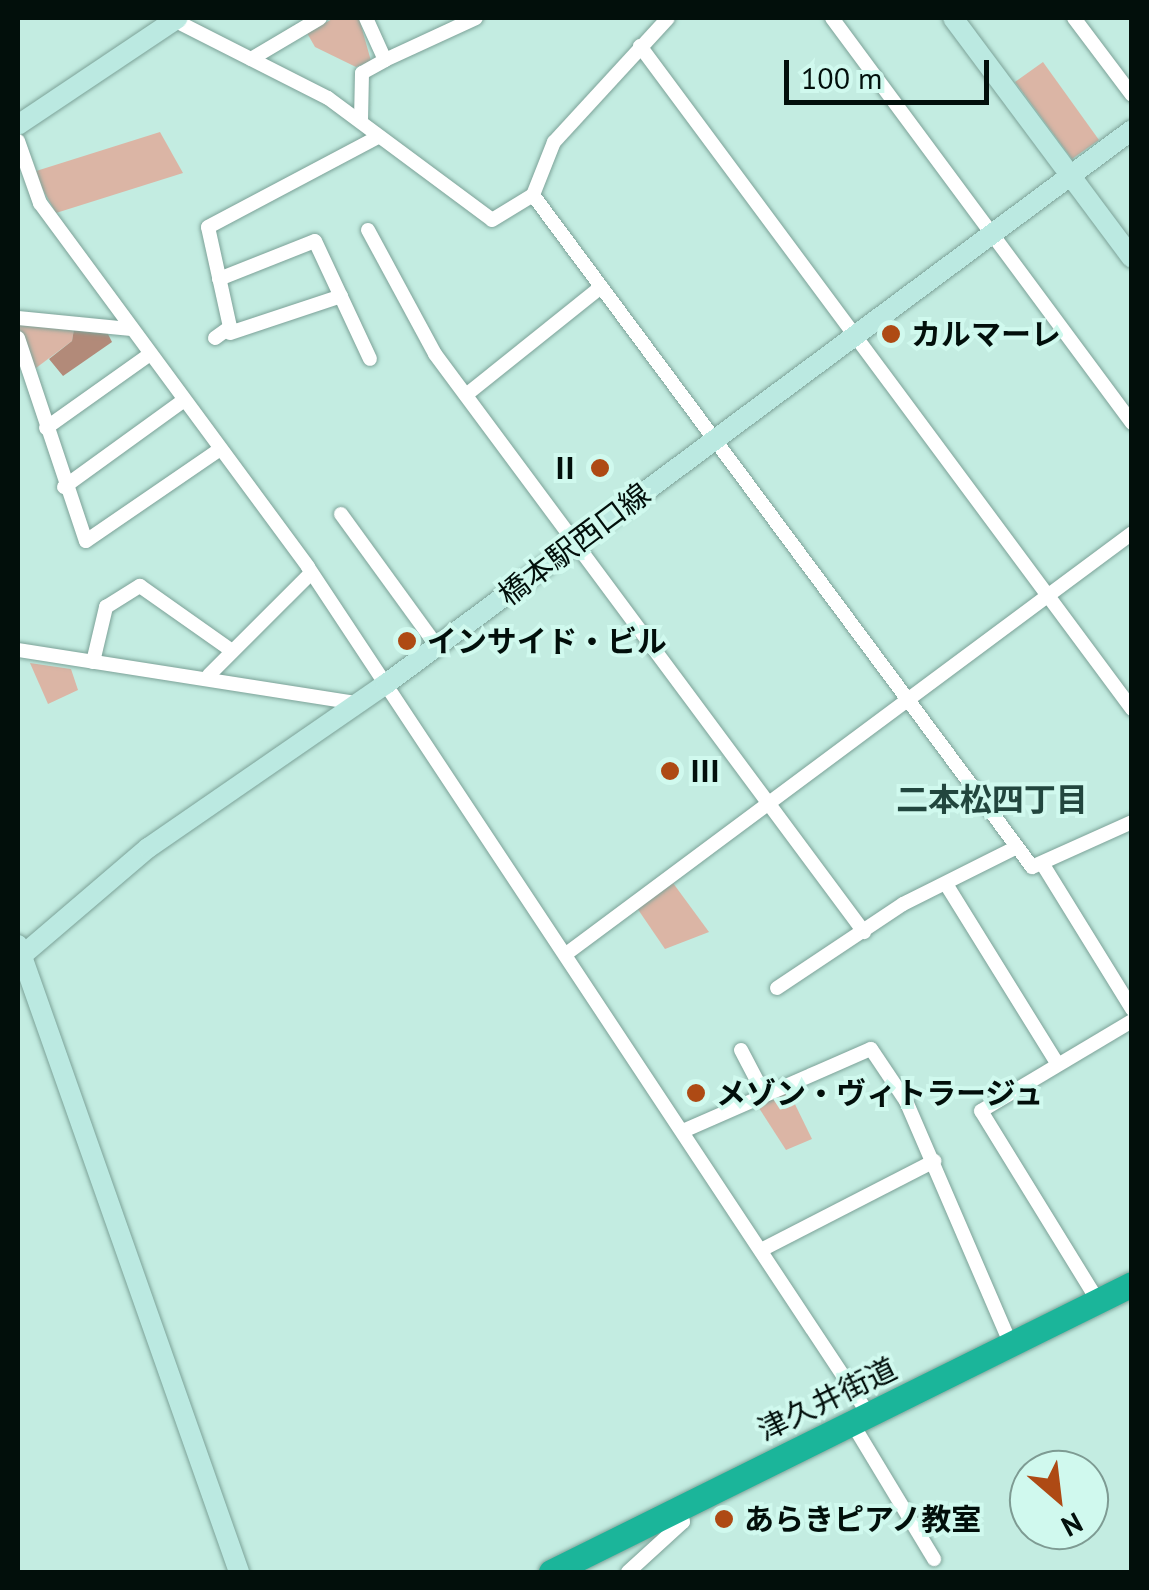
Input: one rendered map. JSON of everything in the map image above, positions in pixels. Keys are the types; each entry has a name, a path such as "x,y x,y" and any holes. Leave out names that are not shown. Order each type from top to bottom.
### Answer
{"highway":[{"name":"津久井街道","path":"551,1572 1132,1284"}],"street":[{"path":"250,60 320,18"},
{"path":"366,18 385,60"},
{"path":"362,121 362,73 476,18"},
{"path":"18,125 173,19 362,121 378,138 492,220 533,195 554,142 668,18"},
{"path":"832,18 1132,423"},
{"path":"953,18 1132,258"},
{"path":"1074,18 1132,95"},
{"path":"640,46 1132,709"},
{"name":"橋本駅西口線","path":"19,953 148,848 386,684 1132,130"},
{"path":"341,296 223,335 219,279 208,227 378,138"},
{"path":"18,141 30,187 311,573 761,1250 860,1419 934,1559"},
{"path":"533,195 1032,867 1045,868 1132,822"},
{"path":"368,230 466,395 864,932"},
{"path":"219,279 312,240 370,359"},
{"path":"466,395 601,287"},
{"path":"18,318 132,329"},
{"path":"18,338 78,532 92,540 219,450"},
{"path":"46,428 150,354"},
{"path":"64,487 184,400"},
{"path":"341,514 438,646"},
{"path":"566,954 1132,533"},
{"path":"210,675 311,573"},
{"path":"93,662 106,607 140,586 232,650"},
{"path":"19,646 93,662 210,675 358,703"},
{"path":"777,988 864,932 1017,846"},
{"path":"1045,868 1132,1009"},
{"path":"946,884 1057,1063"},
{"path":"19,953 239,1572"},
{"path":"1098,1301 981,1114 987,1101 1132,1021"},
{"path":"683,1132 871,1049 934,1161 1011,1345"},
{"path":"741,1050 764,1094"},
{"path":"761,1250 934,1161"},
{"path":"628,1572 683,1522 680,1508"}],"shaded area":[{"path":"334,18 359,18 371,61 356,67 315,47 307,33"},
{"path":"1043,62 1099,140 1072,159 1015,82"},
{"path":"160,132 183,173 56,213 33,172"},
{"path":"18,318 75,323 72,341 28,374"},
{"path":"75,323 104,326 112,342 63,376 49,359 72,341"},
{"path":"30,663 71,669 78,690 48,704"},
{"path":"673,883 709,932 665,949 637,908"},
{"path":"788,1090 812,1139 786,1150 757,1105"}],"place":[{"name":"カルマーレ","path":"891,334"},
{"name":"Ⅱ","path":"600,468"},
{"name":"インサイド・ビル","path":"407,641"},
{"name":"Ⅲ","path":"670,771"},
{"name":"メゾン・ヴィトラージュ","path":"696,1093"},
{"name":"あらきピアノ教室","path":"724,1519"}],"district":[{"name":"二本松四丁目","path":"992,799"}]}
